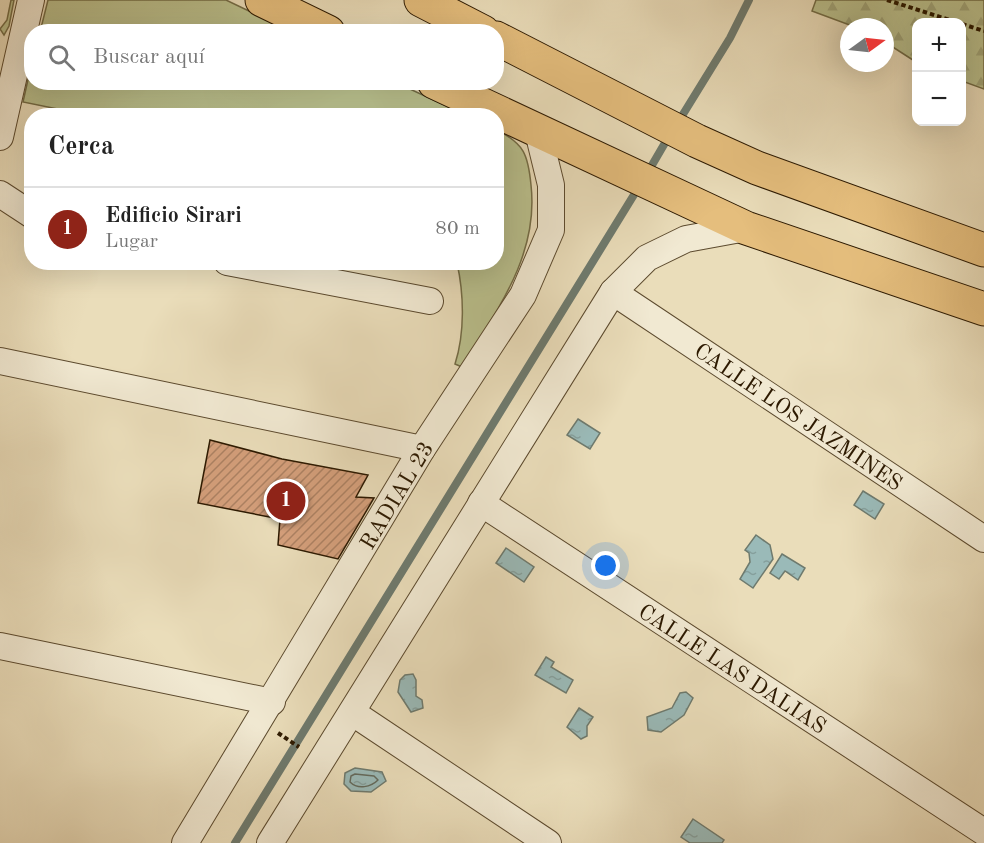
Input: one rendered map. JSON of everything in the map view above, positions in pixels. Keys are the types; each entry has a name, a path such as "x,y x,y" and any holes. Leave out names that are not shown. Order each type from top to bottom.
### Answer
{"highway":[{"path":"262,0 312,24"},
{"path":"421,0 468,24"},
{"path":"504,42 697,141 757,168 984,250"},
{"path":"451,90 488,108"},
{"path":"504,116 746,228 984,309"}],"street":[{"path":"0,137 9,50 31,0"},
{"name":"RADIAL 23","path":"185,843 272,702 422,449 523,295 551,230 550,185 538,132"},
{"path":"0,194 24,210"},
{"path":"270,843 613,292 647,258 686,239 746,228"},
{"path":"269,270 430,301"},
{"name":"CALLE LOS JAZMINES","path":"613,292 984,539"},
{"path":"0,361 422,449"},
{"name":"CALLE LAS DALIAS","path":"481,503 984,832"},
{"path":"0,646 272,702"},
{"path":"353,712 548,843"}],"path":[{"path":"887,0 943,18"},
{"path":"966,25 984,32"},
{"path":"269,728 307,752"}],"green space":[{"path":"11,0 14,0 9,26 4,35 0,29 7,20"},
{"path":"48,0 226,0 276,24 42,24"},
{"path":"816,0 984,0 984,89 966,82 966,18 912,18 912,59 894,48 894,18 840,18 840,21 812,11"},
{"path":"26,90 412,90 451,108 53,108 23,102"},
{"path":"504,134 519,145 528,165 532,211 529,235 513,281 462,367 455,364 461,340 461,288 458,270 504,270"}],"water":[{"path":"578,419 600,433 590,449 567,435"},
{"path":"863,491 884,504 875,519 854,505"},
{"path":"756,535 770,545 773,559 753,588 740,579 750,562 749,553 745,550"},
{"path":"506,548 534,567 524,582 496,563"},
{"path":"782,554 805,568 798,580 785,571 779,579 770,573"},
{"path":"546,657 554,662 551,667 573,680 566,693 535,675"},
{"path":"413,674 416,680 416,696 422,700 423,708 411,712 398,692 400,680 405,675"},
{"path":"686,692 693,698 684,715 661,732 648,730 647,717 672,708 680,693"},
{"path":"579,708 593,717 587,726 587,736 581,739 567,727"},
{"path":"355,768 382,772 386,781 371,792 351,791 344,784 345,773"},
{"path":"693,819 724,840 722,843 690,843 681,837"}],"building":[{"path":"210,440 282,459 368,475 356,497 374,498 338,559 278,545 280,519 198,503"}],"waterway":[{"path":"677,124 730,38 749,0"},
{"path":"648,172 669,136"},
{"path":"235,843 640,185"}],"place":[{"name":"Edificio Sirari","path":"286,501"}]}
